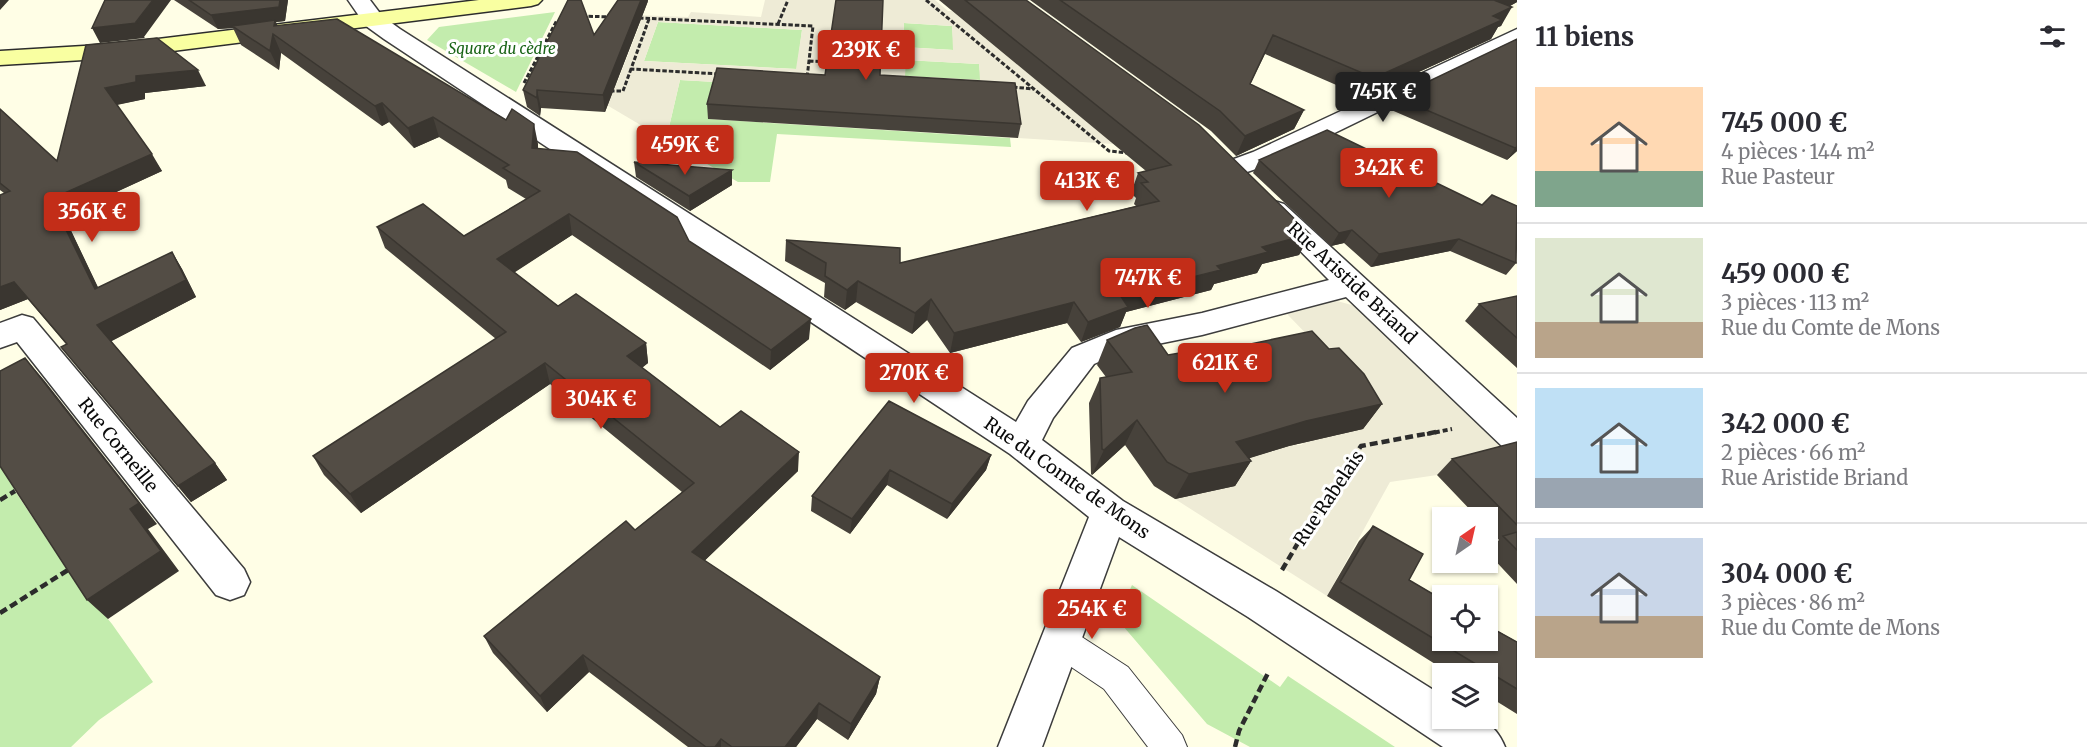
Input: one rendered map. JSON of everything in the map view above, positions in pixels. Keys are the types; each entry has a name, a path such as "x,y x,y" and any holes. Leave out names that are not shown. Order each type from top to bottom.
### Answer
{"street":[{"path":"0,57 117,51 366,10 531,0"},
{"name":"Rue du Comte de Mons","path":"366,10 392,34 1022,444 1110,512 1262,604 1483,747"},
{"name":"Rue Aristide Briand","path":"1517,36 1262,158 1223,160 1351,285 1517,439"},
{"path":"1022,444 1040,410 1083,356 1116,341 1202,324 1351,285"},
{"name":"Rue Corneille","path":"0,337 22,326 230,582"},
{"path":"1020,747 1110,512"}],"lane":[{"path":"1060,640 1116,678 1170,747"}],"path":[{"path":"778,24 788,0"},
{"path":"926,0 1109,152 1131,153"},
{"path":"532,87 522,87 560,15"},
{"path":"581,16 614,17"},
{"path":"634,18 813,26 807,79"},
{"path":"606,91 624,92 649,19"},
{"path":"809,61 835,62"},
{"path":"631,69 725,74"},
{"path":"1010,87 1034,89"},
{"name":"Rue Rabelais","path":"1262,604 1315,514 1361,446 1496,419"},
{"path":"0,500 15,491"},
{"path":"0,613 68,570"},
{"path":"1235,747 1239,731 1269,671"}],"green space":[{"name":"Square du cèdre","path":"555,12 516,92 427,40 439,27"},
{"path":"658,22 802,30 797,69 644,61"},
{"path":"904,23 952,26 954,50 903,47"},
{"path":"905,60 979,64 981,80 905,76"},
{"path":"680,80 717,82 708,119 1010,138 1011,147 777,134 770,182 738,182 666,140"},
{"path":"0,454 18,481 12,485 15,491 64,565 112,624 153,682 99,720 71,747 0,747"},
{"path":"1132,585 1280,687 1288,676 1395,747 1250,747 1207,724 1117,619"}],"shaded area":[{"path":"765,0 935,0 948,11 952,11 1114,144 1018,138 812,88 680,80 666,140 600,101 612,83 617,83 640,24 635,15 688,17 691,12 761,17","holes":["658,22 802,30 796,69 644,61","904,23 952,26 953,50 903,47","906,60 979,64 980,80 905,76"]},
{"path":"1337,301 1370,310 1517,448 1437,475 1390,482 1327,596 1175,499 1234,486 1252,451 1257,456 1292,441 1295,445 1302,445 1299,439 1331,431 1335,436 1341,434 1338,430 1318,346 1287,314"}],"building":[{"path":"105,0 153,0 137,23 92,28"},
{"path":"189,0 280,0 279,7 211,15"},
{"path":"568,0 581,0 594,35 618,0 641,0 603,95 537,90 537,98 523,90"},
{"path":"836,0 883,0 880,75 1015,83 1021,124 707,104 717,68 825,75"},
{"path":"965,0 1026,0 1199,125 1310,234 1262,247 1268,252 1217,266 1221,270 1120,295 1128,307 1088,322 1074,302 954,333 931,299 915,313 858,281 847,290 825,276 826,263 786,240 900,248 900,263 1159,201 1141,183 1148,182 1138,173 1171,165"},
{"path":"1060,0 1498,0 1496,1 1512,7 1493,16 1502,20 1374,78 1273,35 1250,84 1304,110 1245,136 1220,111"},
{"path":"337,19 506,120 512,109 534,124 532,148 577,152 677,217 689,241 811,319 771,350 569,214 497,259 558,306 576,294 646,343 627,356 720,427 741,411 799,452 692,552 880,677 851,724 819,703 785,747 732,747 721,739 715,747 706,747 583,655 540,696 484,636 626,521 635,530 694,483 545,363 350,494 313,456 506,332 377,227 423,204 464,236 540,191 503,168 509,165 433,117 408,128 382,103 375,106 273,34 270,51 232,26 275,20 274,26"},
{"path":"157,38 198,70 136,76 136,82 105,88 152,154 51,199 95,289 172,252 186,280 97,325 215,463 178,486 61,347 67,344 14,282 0,287 0,195 10,191 0,183 0,109 57,161 86,45"},
{"path":"1517,39 1517,147 1515,148 1396,97"},
{"path":"1327,130 1482,205 1492,195 1517,206 1516,263 1459,239 1379,254 1352,230 1339,233 1259,160"},
{"path":"634,162 732,170 689,196"},
{"path":"1517,296 1517,338 1479,304"},
{"path":"1147,325 1168,355 1220,346 1222,350 1312,331 1329,349 1339,348 1364,374 1382,404 1306,421 1236,442 1251,461 1189,474 1167,462 1137,420 1104,450 1102,449 1100,378 1132,372 1107,340"},
{"path":"25,358 139,503 130,509 161,551 87,600 0,466 0,371"},
{"path":"889,401 991,455 952,504 890,470 852,519 812,496"},
{"path":"1517,442 1517,525 1452,459"},
{"path":"1373,526 1423,554 1409,580 1432,594 1432,638 1340,582"},
{"path":"1517,532 1517,550 1503,536"},
{"path":"1498,632 1517,642 1517,689 1498,678 1498,663 1474,663 1454,651 1498,651"}]}
